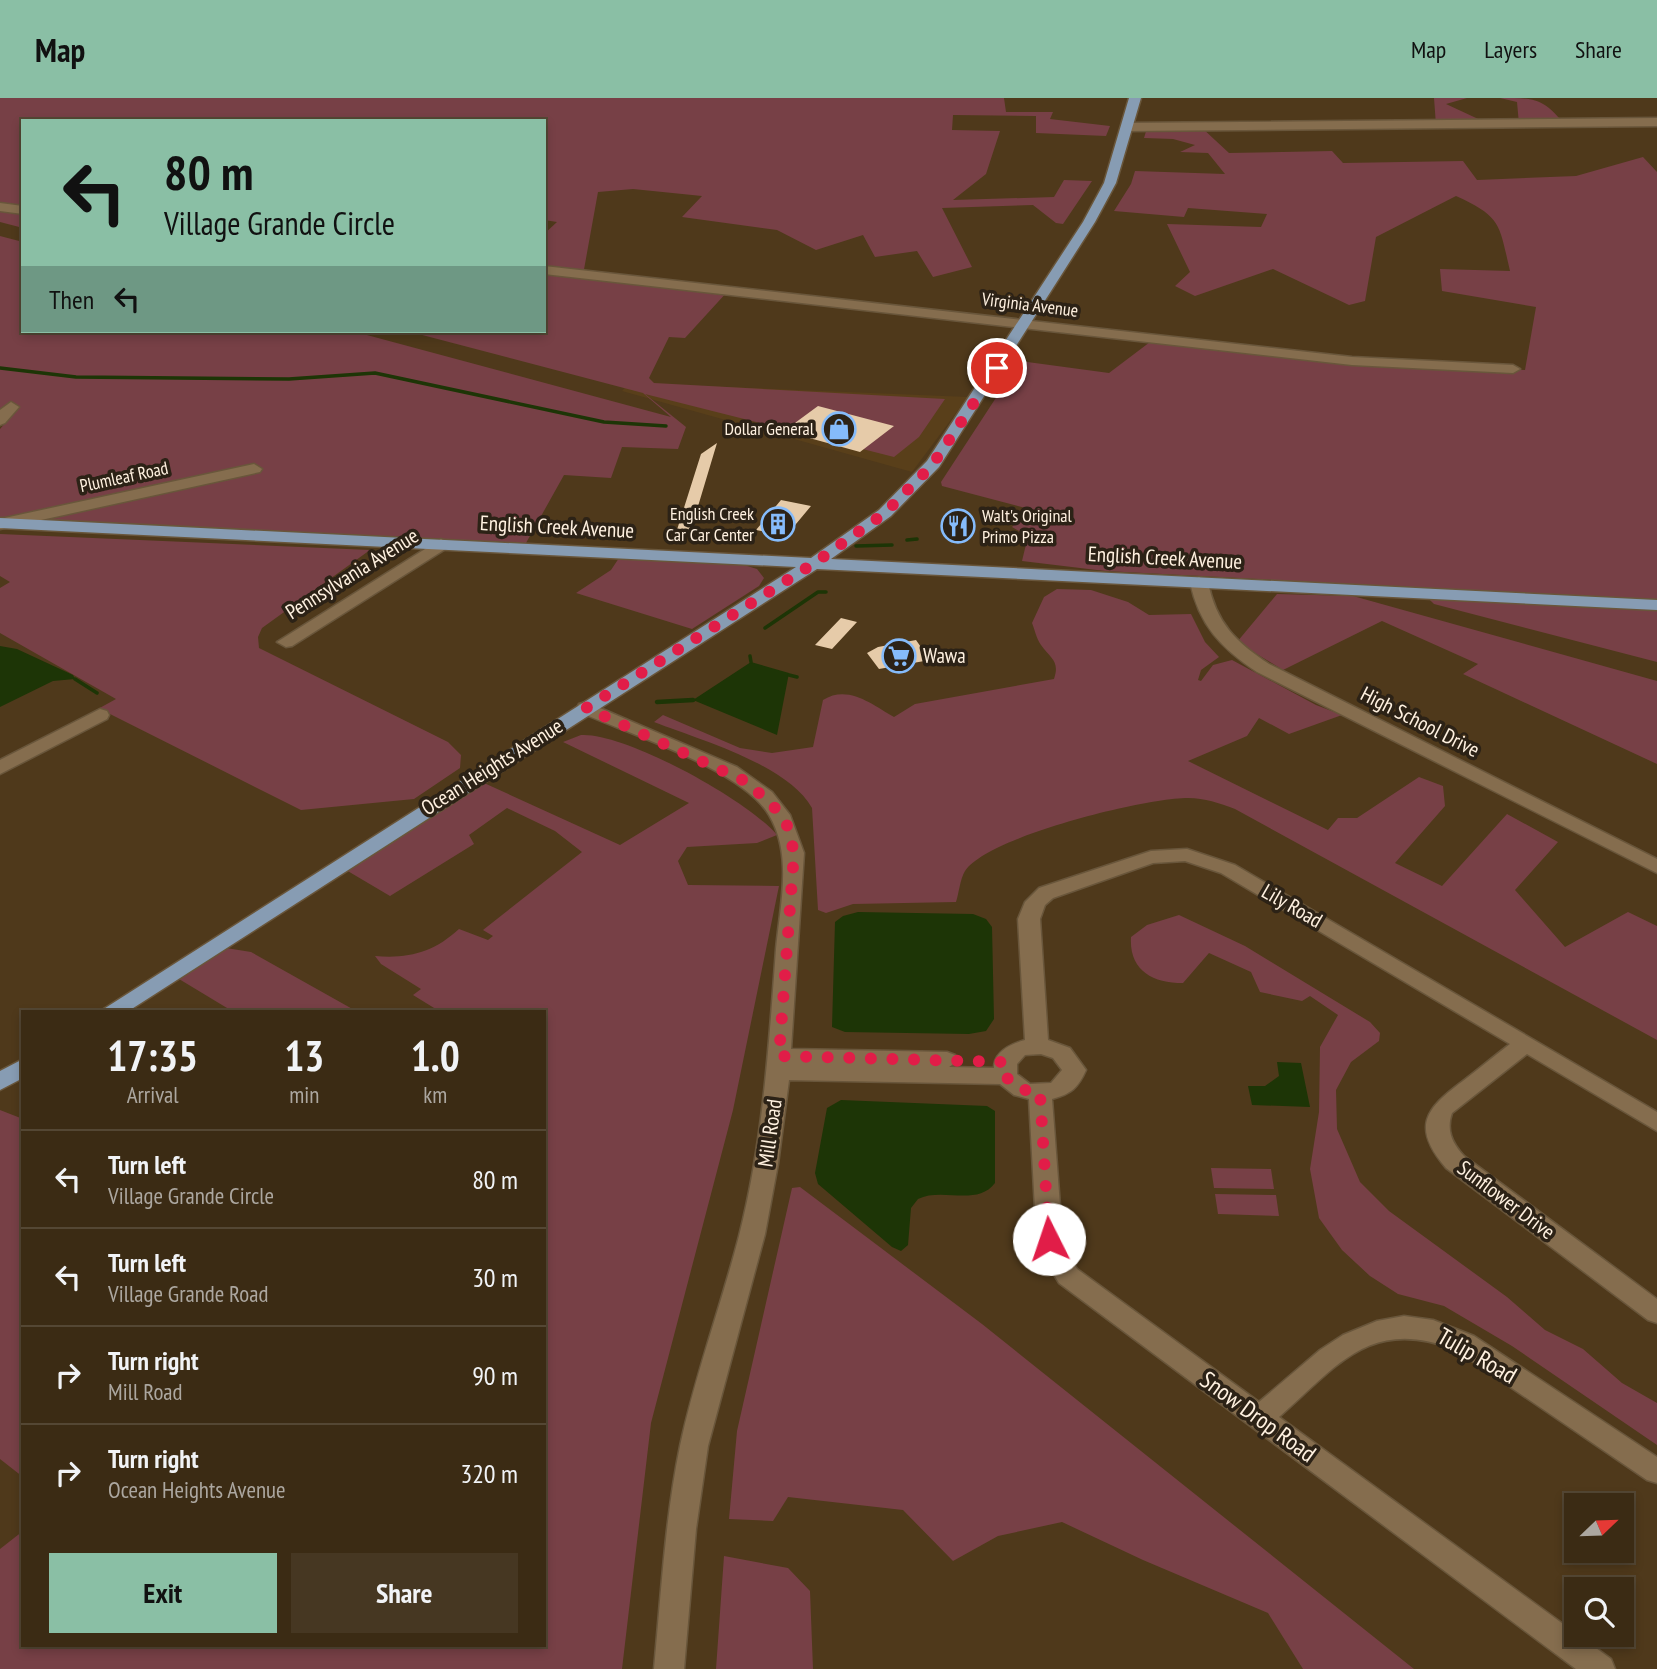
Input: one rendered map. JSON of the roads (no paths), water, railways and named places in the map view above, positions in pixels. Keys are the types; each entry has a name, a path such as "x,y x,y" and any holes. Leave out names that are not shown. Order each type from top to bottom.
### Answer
{"main road":[{"name":"Ocean Heights Avenue","path":"113,1010 816,562 892,507 933,464 1026,324 1110,183 1135,98"},
{"name":"English Creek Avenue","path":"0,523 1657,605"},
{"path":"848,540 848,545 855,551 896,566"},
{"path":"740,558 768,571 771,577 768,592"},
{"path":"0,1082 21,1069"}],"street":[{"path":"1127,127 1657,122"},
{"path":"0,207 21,210"},
{"name":"Virginia Avenue","path":"546,270 1380,364 1513,369"},
{"path":"0,420 11,407"},
{"name":"Plumleaf Road","path":"0,523 254,469"},
{"name":"Pennsylvania Avenue","path":"286,642 441,544"},
{"name":"High School Drive","path":"1199,582 1210,623 1232,646 1263,668 1657,867"},
{"name":"Mill Road","path":"586,708 747,782 763,795 788,827 794,862 778,1064 766,1164 755,1223 709,1380 689,1472 669,1669"},
{"path":"0,768 100,715"},
{"name":"Lily Road","path":"1037,1046 1029,919 1035,902 1061,886 1145,859 1170,854 1193,856 1220,864 1527,1043 1657,1123"},
{"name":"Sunflower Drive","path":"1527,1043 1443,1108 1438,1120 1439,1140 1455,1162 1657,1313"},
{"path":"1037,1046 1058,1051 1072,1063 1074,1070 1068,1084 1051,1092 1040,1093 1019,1088 1005,1069 1017,1050 1037,1046"},
{"path":"778,1064 1005,1069"},
{"name":"Snow Drop Road","path":"1040,1093 1049,1239 1057,1261 1085,1290 1600,1669"},
{"name":"Tulip Road","path":"1260,1418 1358,1338 1384,1327 1417,1326 1439,1331 1465,1343 1657,1472"}],"waterway":[{"path":"0,368 76,377 289,379 375,373 604,422 666,426"},
{"path":"907,540 917,539"},
{"path":"856,546 892,545"},
{"path":"765,628 818,592 826,592"},
{"path":"750,656 751,662"},
{"path":"789,675 797,677"},
{"path":"75,679 97,693"},
{"path":"657,702 693,700"}],"place":[{"name":"Dollar General","path":"839,429"},
{"name":"English Creek Car Car Center","path":"778,524"},
{"name":"Walt's Original Primo Pizza","path":"958,526"},
{"name":"Wawa","path":"899,656"}]}
